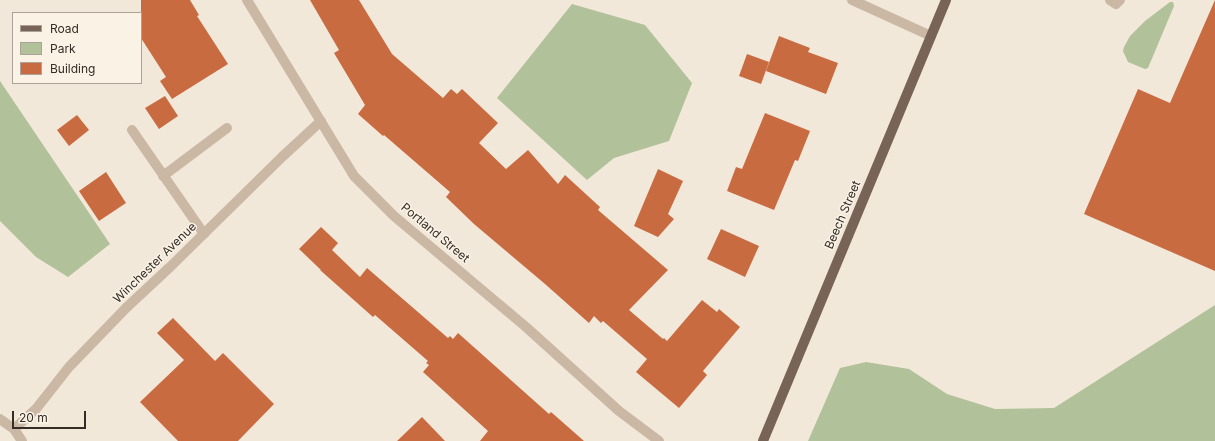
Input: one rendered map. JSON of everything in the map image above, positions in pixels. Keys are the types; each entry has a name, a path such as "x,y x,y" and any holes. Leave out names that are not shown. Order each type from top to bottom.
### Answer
{"main road":[{"name":"Beech Street","path":"763,441 946,0"}],"street":[{"name":"Portland Street","path":"247,0 354,176 394,216 526,327 620,411 659,441"},
{"path":"852,0 931,36"},
{"name":"Winchester Avenue","path":"14,429 36,409 69,367 126,308 321,121"},
{"path":"164,176 227,128"},
{"path":"132,130 204,234"},
{"path":"0,419 14,429 22,441"}],"green space":[{"path":"1170,2 1173,2 1174,6 1148,68 1145,69 1128,62 1123,51 1130,36 1145,21"},
{"path":"572,4 645,25 692,83 669,141 614,158 587,180 497,98"},
{"path":"0,81 110,244 68,277 36,257 0,221"},
{"path":"1215,305 1215,441 808,441 840,368 866,362 909,369 947,394 995,409 1054,408"}],"building":[{"path":"141,0 190,0 199,15 197,16 228,64 172,99 160,81 166,77 142,40"},
{"path":"310,0 359,0 392,54 443,98 451,89 457,94 462,89 498,123 479,143 506,169 528,150 558,184 565,175 600,207 598,210 668,270 629,310 663,339 664,338 667,341 702,300 717,312 719,309 740,327 703,371 707,375 679,408 636,372 647,359 603,321 601,323 594,316 589,323 474,224 446,197 450,192 358,114 365,105 334,53 339,50"},
{"path":"1215,0 1215,271 1084,214 1138,89 1170,103"},
{"path":"779,36 810,48 808,52 838,63 826,94 766,71"},
{"path":"747,54 769,62 761,84 739,76"},
{"path":"165,96 178,116 159,129 145,108"},
{"path":"765,113 810,131 798,161 795,160 774,210 727,191 736,167 742,169"},
{"path":"77,115 89,130 69,146 57,130"},
{"path":"658,169 683,181 668,214 674,219 658,237 634,226"},
{"path":"106,172 126,203 99,221 79,191"},
{"path":"321,227 338,243 332,250 360,277 367,268 448,338 450,336 453,339 458,333 549,414 551,412 584,441 480,441 488,431 423,372 429,365 426,363 428,361 375,315 373,317 320,270 299,249"},
{"path":"721,229 759,246 745,277 707,259"},
{"path":"173,318 215,361 223,353 274,404 238,441 178,441 140,402 184,360 157,333"},
{"path":"422,417 445,441 397,441"}]}
